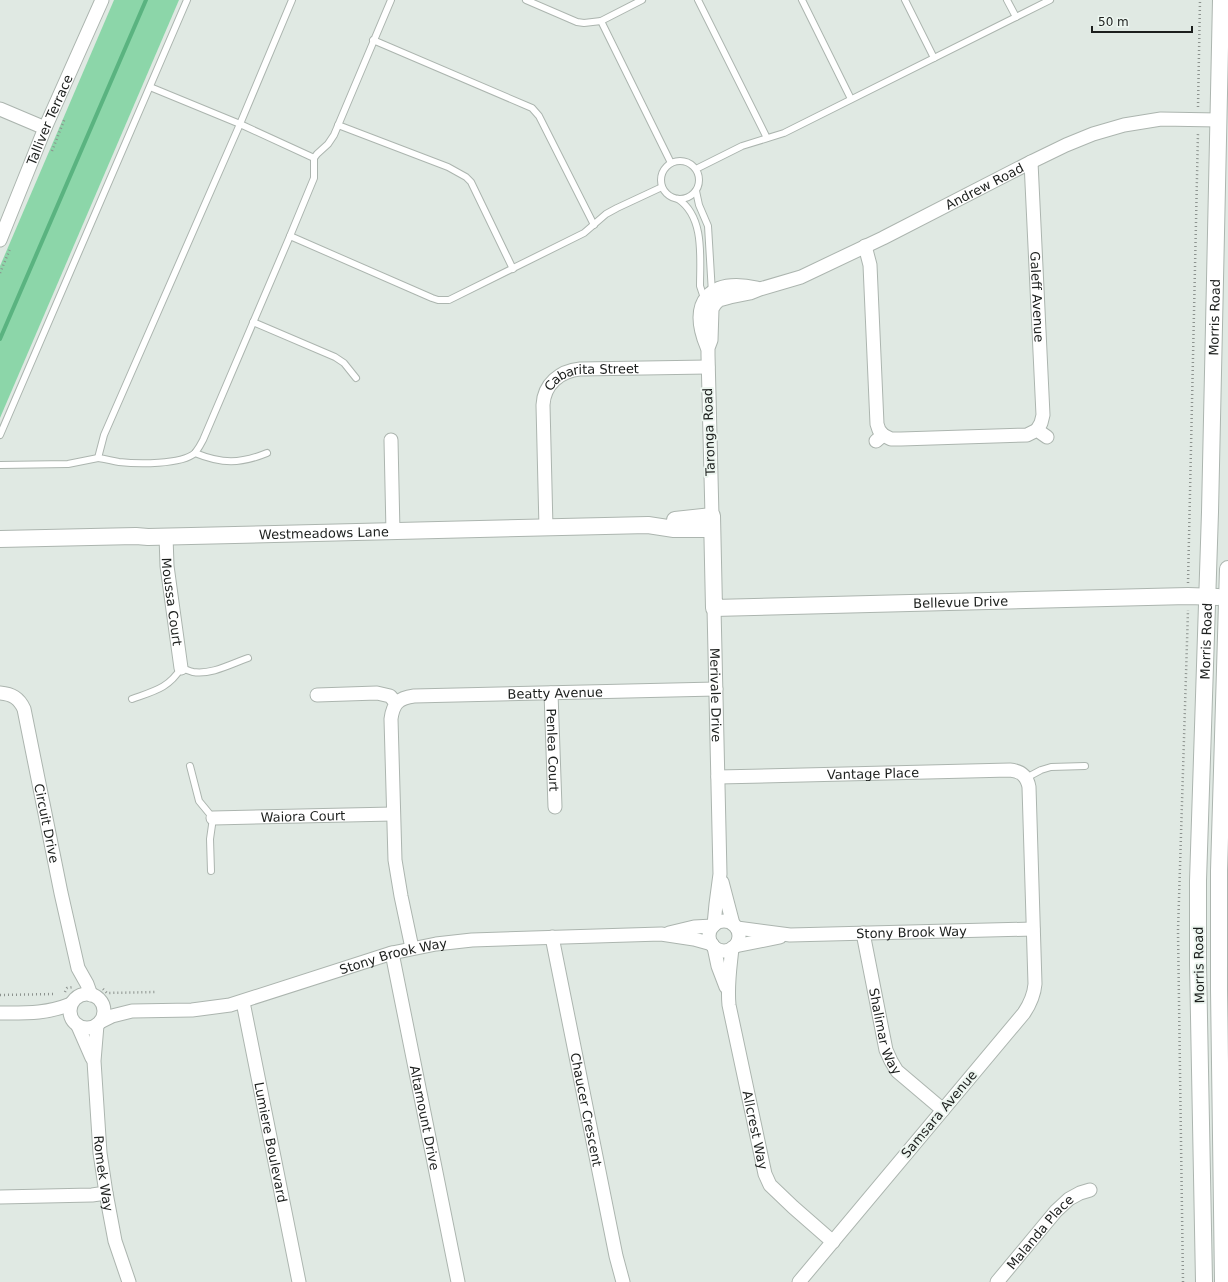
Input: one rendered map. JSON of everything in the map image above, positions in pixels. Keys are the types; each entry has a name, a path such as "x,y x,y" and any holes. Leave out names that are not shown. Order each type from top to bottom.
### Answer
{"street":[{"name":"Talliver Terrace","path":"6,242 46,128 102,0"},
{"name":"Morris Road","path":"1204,1282 1198,964 1198,881 1210,512 1221,307 1223,120 1221,0"},
{"path":"0,109 46,128"},
{"name":"Andrew Road","path":"710,298 724,298 750,293 801,277 866,246 1031,162 1093,134 1124,125 1161,119 1223,120"},
{"name":"Galeff Avenue","path":"866,246 870,265 877,424 880,438 900,439 1027,435 1042,433 1041,423 1043,415 1031,162"},
{"name":"Taronga Road","path":"710,298 712,309 711,340 708,348 708,367 712,523"},
{"name":"Cabarita Street","path":"546,528 544,402 546,392 551,382 565,372 580,369 708,367"},
{"path":"391,440 393,532"},
{"name":"Westmeadows Lane","path":"0,539 393,532 648,525 674,528 712,523"},
{"name":"Merivale Drive","path":"712,523 720,874 714,925"},
{"name":"Moussa Court","path":"166,536 167,566 181,668"},
{"name":"Morris Road","path":"1223,1282 1225,964 1219,871 1228,570"},
{"name":"Bellevue Drive","path":"714,608 1227,596"},
{"name":"Beatty Avenue","path":"396,703 402,699 414,696 716,689"},
{"name":"Circuit Drive","path":"0,693 15,696 20,701 24,709 61,893 78,968 96,998"},
{"path":"317,695 377,693 390,696 396,703 393,708 391,719 395,860 412,948"},
{"name":"Penlea Court","path":"551,693 555,807"},
{"name":"Vantage Place","path":"718,777 1010,770 1019,772 1026,778"},
{"path":"1026,778 1030,797 1033,929"},
{"name":"Waiora Court","path":"213,818 394,814"},
{"name":"Merivale Drive","path":"720,874 735,926"},
{"path":"725,921 735,926 739,937 734,947 723,951 713,945 709,935 714,925 718,922 725,921"},
{"name":"Stony Brook Way","path":"661,934 694,927 714,925"},
{"name":"Stony Brook Way","path":"735,926 790,935"},
{"name":"Stony Brook Way","path":"734,947 790,935 1033,929"},
{"name":"Samsara Avenue","path":"799,1282 1029,1006 1034,993 1035,984 1033,929"},
{"name":"Shalimar Way","path":"863,933 886,1050 897,1071 943,1110"},
{"name":"Stony Brook Way","path":"99,1023 112,1016 132,1011 203,1009 243,1002 392,953 454,941 661,934 694,939 713,945"},
{"name":"Chaucer Crescent","path":"552,937 616,1256 623,1282"},
{"name":"Allcrest Way","path":"713,945 718,966 728,991 764,1174 770,1185 833,1242"},
{"name":"Allcrest Way","path":"728,991 729,972 734,947"},
{"name":"Altamount Drive","path":"392,953 458,1282"},
{"path":"1198,964 1225,964"},
{"name":"Circuit Drive","path":"74,1001 78,968"},
{"path":"0,1013 41,1012 63,1007 83,995 96,998 104,1012 99,1023 88,1028 41,1012"},
{"name":"Stony Brook Way","path":"96,998 132,1011"},
{"path":"74,1001 70,1013 76,1024"},
{"name":"Lumiere Boulevard","path":"243,1002 299,1282"},
{"name":"Romek Way","path":"99,1023 94,1061 100,1153 115,1241 129,1282"},
{"name":"Romek Way","path":"76,1024 94,1061"},
{"name":"Malanda Place","path":"997,1282 1056,1211 1070,1199 1080,1193 1090,1190"},
{"path":"0,1197 92,1195 106,1193"}],"lane":[{"path":"0,435 187,0"},
{"path":"98,458 104,435 240,124 292,0"},
{"path":"0,465 68,464 98,458 118,462 168,462 188,457 194,453 203,440 314,178 314,158 328,144 338,125 391,0"},
{"path":"526,0 577,22 584,23 601,21 642,0"},
{"path":"698,0 767,138"},
{"path":"802,0 851,99"},
{"path":"905,0 934,58"},
{"path":"1007,0 1016,17"},
{"path":"696,169 742,146 784,133 1050,0"},
{"path":"601,21 671,163"},
{"path":"373,40 532,108 539,116 594,225"},
{"path":"150,87 240,124 314,158"},
{"path":"338,125 448,167 466,177 471,182 513,269"},
{"path":"685,161 696,169 699,180 696,191 686,198 678,199 668,195 662,187 662,173 671,163 685,161"},
{"path":"290,236 438,300 449,300 456,298 584,233 606,214 662,187"},
{"name":"Taronga Road","path":"696,191 699,205 708,226 710,298"},
{"name":"Taronga Road","path":"678,199 685,204 696,222 699,231 700,286 710,298"},
{"path":"253,322 335,357 344,363 356,378"},
{"path":"194,453 217,461 245,460 267,453"},
{"path":"132,699 154,691 167,684 176,676 181,668 192,672 203,672 217,669 248,658"},
{"path":"190,766 199,801 213,818 210,839 211,871"},
{"path":"1026,778 1051,767 1085,766"}],"path":[{"path":"1183,1282 1178,931 1188,596 1200,0"},
{"path":"50,155 65,118"},
{"path":"0,273 6,242"}],"green space":[{"path":"114,0 179,0 0,418 0,266"}],"waterway":[{"path":"0,339 146,0"}]}
